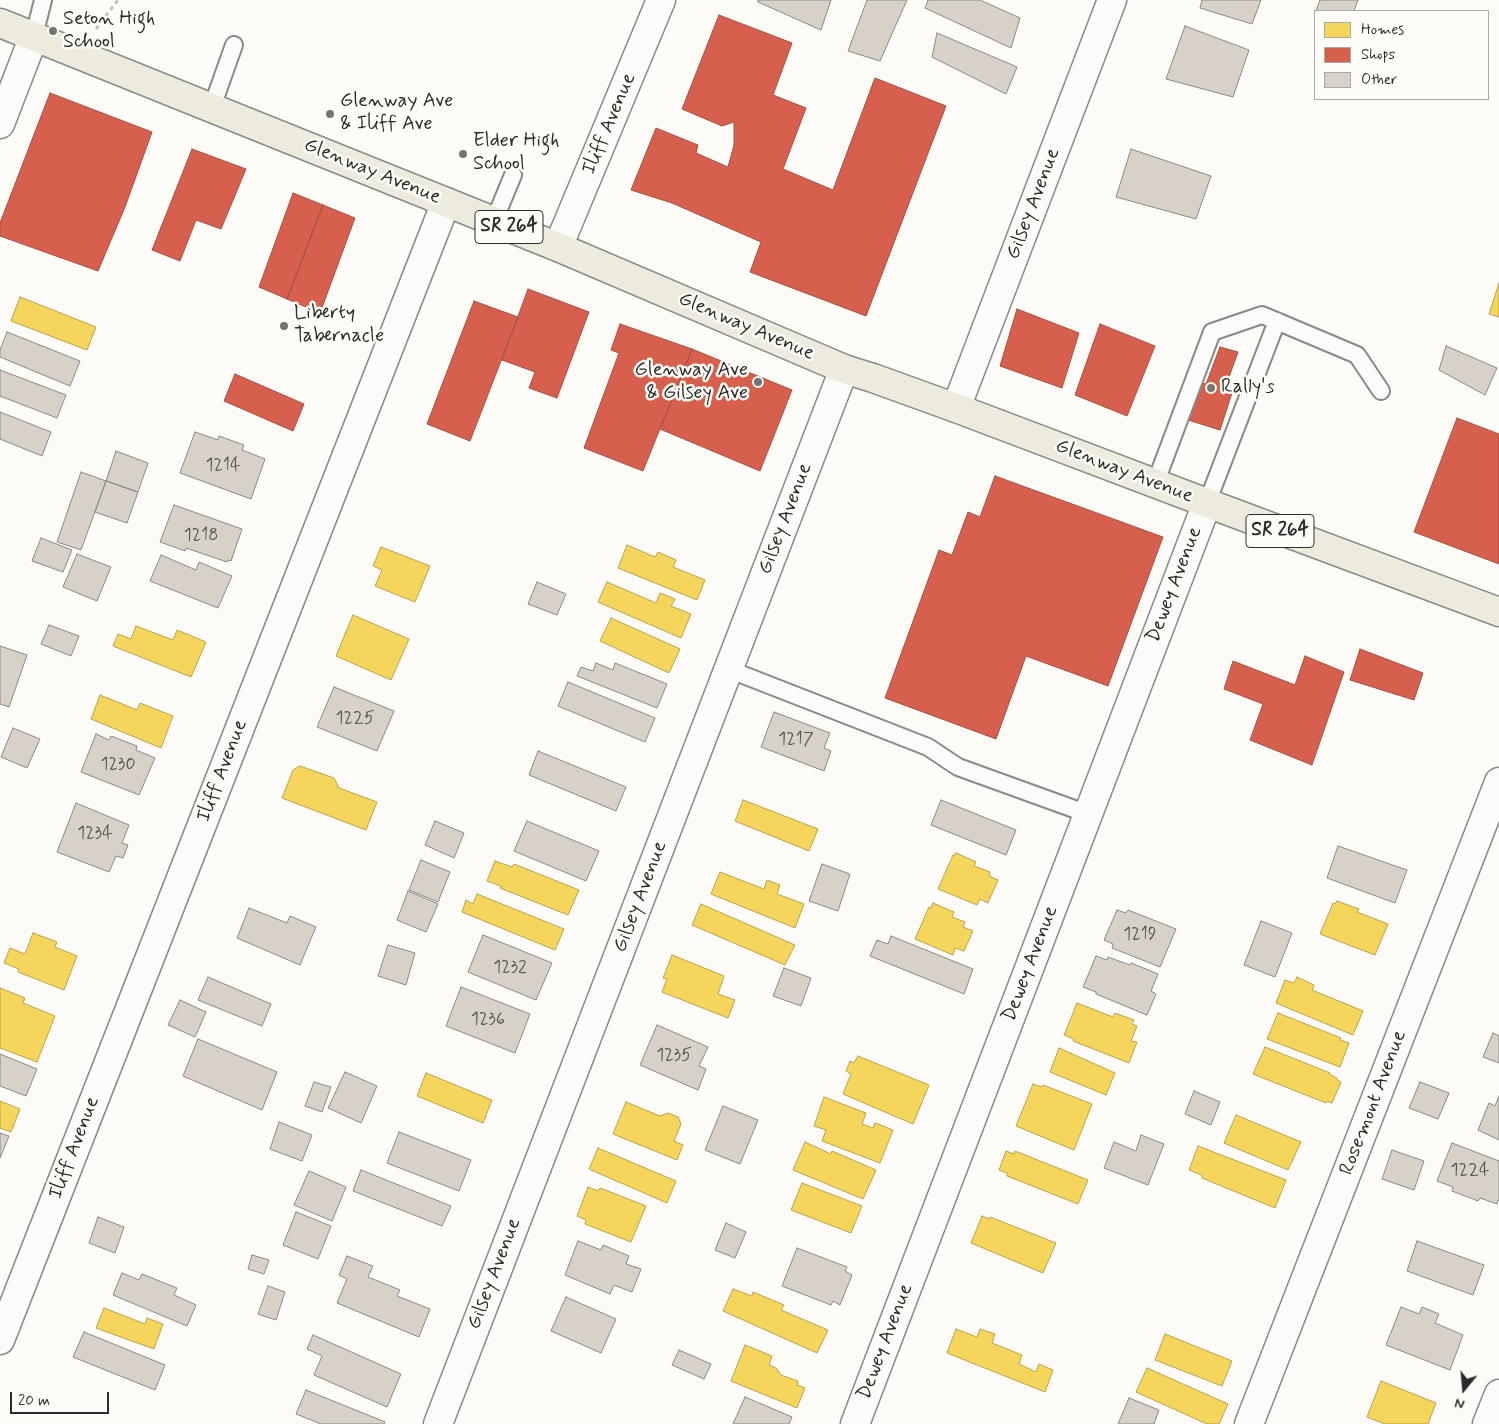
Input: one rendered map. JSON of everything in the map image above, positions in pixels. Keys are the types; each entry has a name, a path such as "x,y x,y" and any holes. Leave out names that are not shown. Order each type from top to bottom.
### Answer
{"main road":[{"name":"Glenway Avenue","path":"0,23 558,247 844,369 956,408 1499,612"}],"street":[{"name":"Iliff Avenue","path":"558,247 661,0"},
{"name":"Gilsey Avenue","path":"956,408 1112,0"},
{"path":"0,124 34,36"},
{"name":"Iliff Avenue","path":"0,1340 446,202"},
{"name":"Gilsey Avenue","path":"438,1424 844,369"},
{"name":"Dewey Avenue","path":"855,1424 1206,503"},
{"name":"Rosemont Avenue","path":"1249,1424 1499,782"},
{"path":"1487,1424 1499,1394"}],"lane":[{"path":"34,36 43,0"},
{"path":"212,107 234,45"},
{"path":"494,221 514,175"},
{"path":"1155,484 1212,332 1262,315 1357,355 1381,391"},
{"path":"1206,503 1277,321"},
{"path":"728,669 928,747 958,767 1088,814"}],"building: Homes":[{"path":"1499,283 1499,317 1489,314"},
{"path":"20,297 96,327 87,350 11,321"},
{"path":"627,545 655,557 658,552 676,560 673,567 705,580 697,600 618,568"},
{"path":"381,547 430,566 415,602 375,586 382,570 373,566"},
{"path":"607,582 656,603 660,593 675,599 671,606 691,614 681,638 598,602"},
{"path":"353,615 409,639 391,680 336,656"},
{"path":"611,618 680,649 669,673 600,641"},
{"path":"136,626 173,640 177,630 206,642 191,677 113,646 118,634 131,639"},
{"path":"100,695 137,710 140,703 173,716 161,748 91,719"},
{"path":"300,766 334,778 339,788 377,802 366,830 282,798 293,770"},
{"path":"743,800 818,829 809,851 735,821"},
{"path":"956,853 976,862 974,866 990,872 989,876 998,880 988,903 980,899 977,905 938,889 953,855"},
{"path":"495,861 512,867 514,864 579,890 568,915 487,881"},
{"path":"720,872 764,889 767,880 780,885 777,894 804,904 795,928 711,894"},
{"path":"477,894 564,929 555,950 462,912 466,900 473,904"},
{"path":"1337,901 1359,909 1357,912 1388,924 1375,955 1320,934 1333,903 1335,904"},
{"path":"933,903 954,912 952,917 965,922 963,927 973,931 964,951 955,948 953,955 915,939 929,907 931,908"},
{"path":"701,904 795,945 785,965 692,925"},
{"path":"33,933 57,942 55,947 77,956 64,990 18,972 19,969 4,963 10,948 25,954"},
{"path":"672,955 724,976 718,994 735,1000 728,1018 662,992 667,979 663,978"},
{"path":"1297,977 1314,985 1312,990 1363,1011 1353,1035 1276,1003 1285,980 1294,983"},
{"path":"0,988 25,998 23,1003 55,1016 37,1062 0,1048"},
{"path":"1077,1003 1113,1017 1115,1013 1134,1020 1132,1024 1137,1026 1131,1041 1137,1042 1129,1063 1073,1041 1074,1039 1064,1035"},
{"path":"1278,1013 1349,1043 1340,1067 1267,1039"},
{"path":"1265,1047 1330,1073 1337,1078 1341,1082 1332,1103 1327,1101 1326,1103 1253,1074"},
{"path":"1059,1048 1115,1073 1106,1095 1050,1072"},
{"path":"858,1056 929,1085 913,1124 843,1094 851,1074 846,1071 850,1061 854,1063"},
{"path":"426,1073 492,1100 483,1123 417,1096"},
{"path":"1033,1084 1042,1087 1043,1085 1092,1104 1074,1150 1016,1126"},
{"path":"824,1097 866,1113 862,1124 873,1128 875,1123 893,1130 880,1163 822,1141 826,1130 814,1126"},
{"path":"0,1101 20,1109 11,1132 0,1128"},
{"path":"626,1102 660,1116 668,1113 678,1117 681,1124 674,1141 683,1145 677,1160 613,1134"},
{"path":"1236,1115 1301,1142 1288,1170 1224,1143"},
{"path":"805,1142 831,1154 832,1151 876,1170 863,1199 793,1170"},
{"path":"1198,1146 1286,1180 1275,1208 1202,1178 1202,1175 1189,1170"},
{"path":"598,1148 676,1181 667,1203 589,1169"},
{"path":"1006,1151 1014,1154 1015,1151 1088,1180 1078,1204 1007,1176 1007,1173 999,1170"},
{"path":"802,1183 862,1206 851,1233 791,1210"},
{"path":"588,1187 598,1191 600,1188 646,1206 631,1242 585,1224 586,1220 577,1216"},
{"path":"982,1216 989,1219 990,1217 1056,1243 1043,1273 971,1243"},
{"path":"733,1289 752,1296 753,1292 784,1305 781,1310 828,1330 817,1353 723,1311"},
{"path":"104,1308 145,1324 147,1318 163,1324 154,1349 96,1328"},
{"path":"956,1329 977,1337 980,1329 995,1334 992,1343 1022,1355 1019,1364 1036,1372 1039,1364 1053,1370 1045,1392 947,1353"},
{"path":"1165,1334 1232,1361 1222,1386 1155,1360"},
{"path":"745,1345 772,1356 769,1365 776,1368 781,1375 798,1381 797,1385 805,1388 797,1408 731,1381"},
{"path":"1147,1368 1228,1404 1219,1424 1207,1424 1136,1392"},
{"path":"1381,1381 1436,1403 1428,1424 1385,1424 1367,1417"}],"building: Shops":[{"path":"719,15 792,43 773,95 806,108 783,169 833,190 875,78 946,106 866,316 750,272 761,242 672,203 631,190 656,128 698,145 696,153 728,167 734,145 734,122 722,126 682,109"},
{"path":"50,93 152,132 125,207 98,271 0,236 0,223"},
{"path":"192,149 246,169 221,229 196,220 180,261 152,250"},
{"path":"293,193 323,205 287,299 259,287"},
{"path":"323,205 355,218 320,313 287,299"},
{"path":"528,289 589,312 557,398 529,388 535,372 502,360"},
{"path":"474,301 518,317 470,441 427,424"},
{"path":"1017,309 1079,333 1062,388 1000,366"},
{"path":"620,324 692,349 643,471 584,448 619,353 611,350"},
{"path":"1100,324 1155,346 1127,416 1075,395"},
{"name":"Rally's","path":"1220,347 1238,352 1224,391 1232,393 1220,430 1185,419 1199,382 1206,384"},
{"path":"692,349 792,390 760,471 660,429"},
{"path":"235,374 304,404 293,431 224,401"},
{"path":"1457,418 1499,434 1499,564 1414,532"},
{"path":"995,476 1163,537 1108,686 1026,656 996,739 885,698 939,550 952,555 968,512 980,517"},
{"path":"1360,649 1423,673 1414,700 1350,680"},
{"path":"1305,656 1344,672 1312,765 1250,740 1263,704 1224,689 1233,661 1295,685"}],"building: Other":[{"path":"758,0 831,0 821,30 758,2"},
{"path":"867,0 907,0 880,61 848,51"},
{"path":"928,0 980,0 1020,18 1011,48 925,8"},
{"path":"1202,0 1261,0 1252,24 1200,8"},
{"path":"1320,0 1358,0 1354,10 1316,10"},
{"path":"1185,26 1249,50 1233,97 1166,79"},
{"path":"937,33 1017,67 1006,94 932,57"},
{"path":"1131,149 1211,176 1196,219 1116,197"},
{"path":"7,332 80,361 70,386 0,357 0,350"},
{"path":"1446,346 1497,368 1485,395 1439,370"},
{"path":"0,370 66,395 57,418 0,396"},
{"path":"0,412 51,432 42,456 0,439"},
{"path":"195,432 218,440 219,436 244,445 242,450 265,459 251,499 180,473"},
{"path":"116,451 148,463 138,492 106,481"},
{"path":"81,472 106,481 81,550 57,542"},
{"path":"106,481 138,492 127,523 95,512"},
{"path":"174,505 242,529 231,561 228,560 227,562 186,548 185,551 160,542"},
{"path":"41,538 72,550 63,572 32,561"},
{"path":"77,554 111,567 97,601 63,587"},
{"path":"161,555 196,570 199,562 232,576 218,608 150,581"},
{"path":"537,582 566,594 557,615 528,604"},
{"path":"49,625 79,636 71,656 41,644"},
{"path":"0,646 27,655 9,707 0,704"},
{"path":"596,663 613,670 615,663 667,684 657,708 577,676 581,667 593,671"},
{"path":"568,682 655,718 645,742 558,706"},
{"path":"334,687 394,711 377,751 317,727"},
{"path":"774,712 830,733 824,748 831,751 824,771 761,747"},
{"path":"13,728 40,739 27,768 1,757"},
{"path":"96,734 109,740 111,736 137,746 136,750 155,758 139,795 81,772"},
{"path":"538,751 626,787 616,811 529,775"},
{"path":"941,800 1016,830 1006,855 931,825"},
{"path":"76,803 129,825 122,843 128,845 123,858 116,856 109,872 57,852"},
{"path":"435,821 464,833 454,858 425,845"},
{"path":"527,821 599,851 586,881 514,851"},
{"path":"1338,846 1407,870 1395,903 1327,878"},
{"path":"421,860 450,872 438,902 409,890"},
{"path":"822,864 850,874 838,911 809,901"},
{"path":"408,891 438,904 426,932 397,920"},
{"path":"249,908 287,923 290,916 316,927 300,965 237,938"},
{"path":"1117,910 1126,913 1128,910 1176,929 1160,967 1112,948 1113,944 1104,940"},
{"path":"1261,921 1292,933 1275,977 1244,965"},
{"path":"483,935 552,963 536,1000 468,972"},
{"path":"891,936 973,969 964,994 870,956 877,940 888,944"},
{"path":"388,945 415,953 406,985 378,976"},
{"path":"1096,956 1107,960 1108,957 1130,965 1131,963 1158,974 1151,991 1156,994 1147,1015 1083,987"},
{"path":"784,968 811,978 801,1006 773,996"},
{"path":"208,977 271,1004 262,1026 198,1000"},
{"path":"461,987 530,1014 515,1053 446,1026"},
{"path":"180,1000 206,1012 195,1037 168,1025"},
{"path":"657,1025 708,1047 699,1066 706,1069 698,1090 640,1065"},
{"path":"1493,1033 1499,1036 1499,1063 1483,1057"},
{"path":"198,1039 277,1072 262,1110 183,1076"},
{"path":"0,1054 37,1069 26,1096 0,1086"},
{"path":"345,1072 377,1086 361,1123 328,1108"},
{"path":"314,1082 331,1087 322,1112 305,1106"},
{"path":"1420,1082 1449,1093 1438,1119 1409,1108"},
{"path":"1194,1091 1220,1102 1211,1125 1185,1114"},
{"path":"1499,1096 1499,1140 1478,1130 1489,1103 1495,1106"},
{"path":"723,1106 758,1120 740,1164 705,1150"},
{"path":"279,1122 312,1135 302,1161 270,1149"},
{"path":"399,1132 471,1160 459,1191 387,1163"},
{"path":"0,1133 9,1136 0,1158"},
{"path":"1141,1135 1164,1144 1148,1185 1104,1168 1114,1142 1136,1151"},
{"path":"1452,1143 1499,1161 1499,1201 1497,1204 1480,1198 1478,1201 1452,1191 1453,1187 1437,1181"},
{"path":"1392,1150 1424,1161 1414,1190 1382,1179"},
{"path":"361,1170 451,1206 442,1226 353,1191"},
{"path":"309,1171 346,1187 332,1221 294,1205"},
{"path":"296,1212 331,1226 318,1259 283,1245"},
{"path":"98,1217 124,1227 115,1253 89,1243"},
{"path":"726,1223 746,1232 735,1258 715,1250"},
{"path":"578,1241 601,1250 603,1245 629,1256 626,1264 641,1269 632,1292 614,1285 610,1294 565,1275"},
{"path":"1417,1241 1484,1265 1473,1295 1407,1271"},
{"path":"797,1248 847,1267 845,1271 852,1275 840,1305 833,1301 831,1305 782,1286"},
{"path":"252,1255 269,1260 264,1274 248,1269"},
{"path":"347,1256 373,1266 368,1277 400,1290 397,1296 430,1309 419,1337 337,1303 347,1279 339,1275"},
{"path":"122,1273 139,1280 142,1274 177,1288 174,1295 196,1305 187,1326 113,1295"},
{"path":"268,1286 285,1292 276,1320 258,1314"},
{"path":"566,1297 616,1319 601,1353 551,1331"},
{"path":"1401,1307 1419,1314 1422,1307 1439,1314 1435,1323 1463,1335 1450,1370 1386,1345"},
{"path":"84,1332 165,1365 155,1390 73,1357"},
{"path":"313,1335 401,1374 387,1407 314,1375 322,1356 307,1349"},
{"path":"679,1350 711,1364 704,1379 672,1365"},
{"path":"306,1390 385,1422 384,1424 321,1424 296,1414"},
{"path":"745,1397 792,1417 789,1424 733,1424"},
{"path":"1129,1398 1159,1410 1154,1424 1118,1424"}],"place":[{"name":"Seton High School","path":"53,31"},
{"name":"Glenway Ave & Iliff Ave","path":"330,114"},
{"name":"Elder High School","path":"463,154"},
{"name":"Liberty Tabernacle","path":"284,326"},
{"name":"Glenway Ave & Gilsey Ave","path":"758,382"},
{"name":"Rally's","path":"1211,388"}]}
